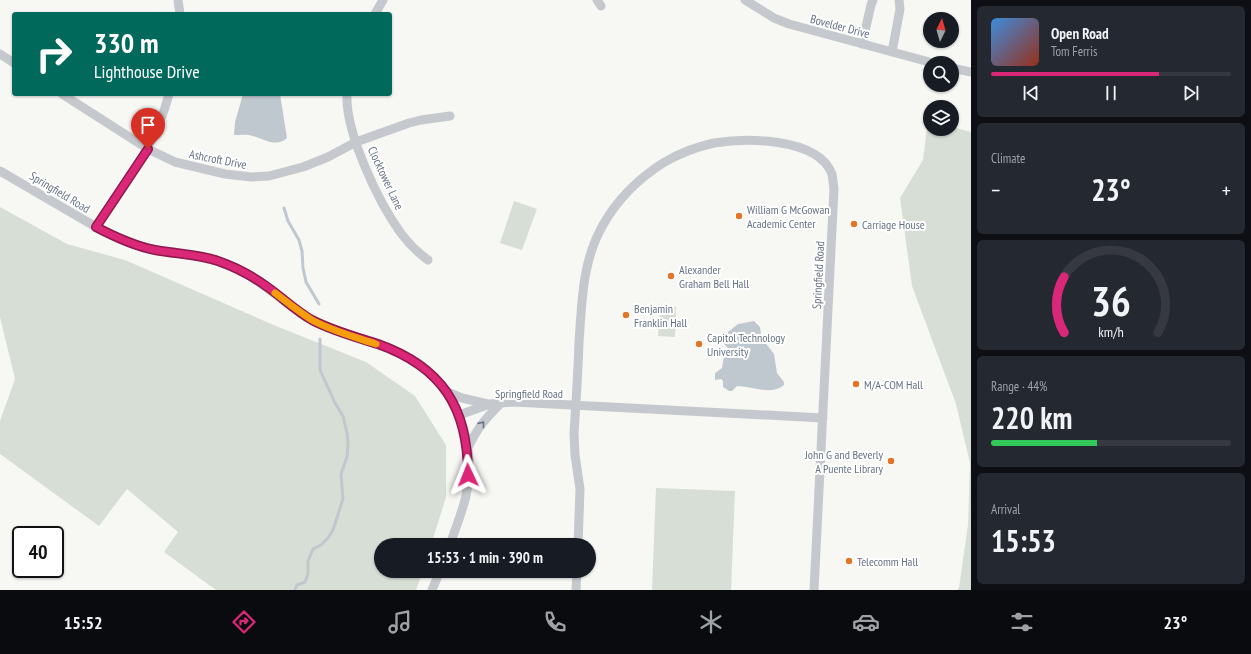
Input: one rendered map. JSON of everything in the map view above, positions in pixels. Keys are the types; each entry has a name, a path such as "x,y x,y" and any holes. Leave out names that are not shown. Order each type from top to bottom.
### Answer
{"street":[{"path":"178,0 180,12"},
{"path":"376,12 383,0"},
{"name":"Bovelder Drive","path":"745,0 760,4 774,18 789,24 923,60"},
{"path":"862,44 870,5 873,0"},
{"path":"892,52 900,9 899,0"},
{"path":"0,54 12,62"},
{"path":"959,69 971,72"},
{"name":"Ashcroft Drive","path":"65,96 148,149 175,162 225,174 251,177 269,176 303,167 328,157 356,142 421,120 450,116"},
{"path":"96,227 148,149 168,96"},
{"name":"Clocktower Lane","path":"347,96 350,126 378,193 401,233 415,250 428,260"},
{"name":"Springfield Road","path":"459,415 490,404 502,402 823,418 834,189 832,174 828,167 821,160 800,147 787,144 744,140 713,144 688,151 664,163 639,182 610,213 593,245 585,275 582,300 576,405"},
{"name":"Springfield Road","path":"0,171 96,227 127,242 143,247 216,260 241,271 266,286 313,320 339,332 377,344 406,356 425,369 446,391 463,425 467,450 468,475 466,495 452,538"},
{"path":"446,391 462,398 490,404"},
{"path":"467,450 483,421 502,402"},
{"path":"576,405 574,445 580,489 578,538"},
{"path":"814,590 823,418"},
{"path":"432,590 437,578"},
{"path":"576,590 577,578"}],"shaded area":[{"path":"242,96 280,96 287,138 283,141 275,143 251,135 234,135 235,122"},
{"path":"959,129 971,132 971,590 957,590 959,588 968,525 970,463 956,404 912,286 900,198 923,160 926,136 959,136"},
{"path":"514,201 537,209 522,250 500,243"},
{"path":"0,207 67,244 125,260 276,326 366,362 415,396 446,445 446,497 433,538 374,538 374,578 420,578 416,590 216,590 164,552 178,532 127,489 99,526 0,454 0,421 15,379 0,317"},
{"path":"660,306 676,307 675,337 658,336"},
{"path":"754,321 760,327 761,335 764,341 774,354 777,373 784,382 784,385 773,390 761,390 737,386 732,391 729,391 723,387 723,381 721,379 715,380 715,373 722,368 724,356 728,348 724,342 727,340 728,332 738,324"},
{"path":"656,488 735,491 731,590 652,590"}],"waterway":[{"path":"284,208 288,221 299,240 306,282 319,304"},
{"path":"295,590 297,585 305,582 308,574 308,561 313,549 321,545 333,530 343,499 341,474 347,457 347,433 343,416 335,403 320,370 320,339"}],"slow traffic":[{"path":"275,293 300,312 324,326 376,344"}],"place":[{"name":"William G McGowan Academic Center","path":"739,216"},
{"name":"Carriage House","path":"854,224"},
{"name":"Alexander Graham Bell Hall","path":"671,276"},
{"name":"Benjamin Franklin Hall","path":"626,315"},
{"name":"Capitol Technology University","path":"699,344"},
{"name":"M/A-COM Hall","path":"856,384"},
{"name":"John G and Beverly A Puente Library","path":"891,461"},
{"name":"Telecomm Hall","path":"849,561"}],"route":[{"path":"148,149 96,227 112,236 143,247 216,260 229,265 251,276 300,312 324,326 394,350 406,356 432,375 446,391 456,408 463,425 465,435 468,475"}]}
